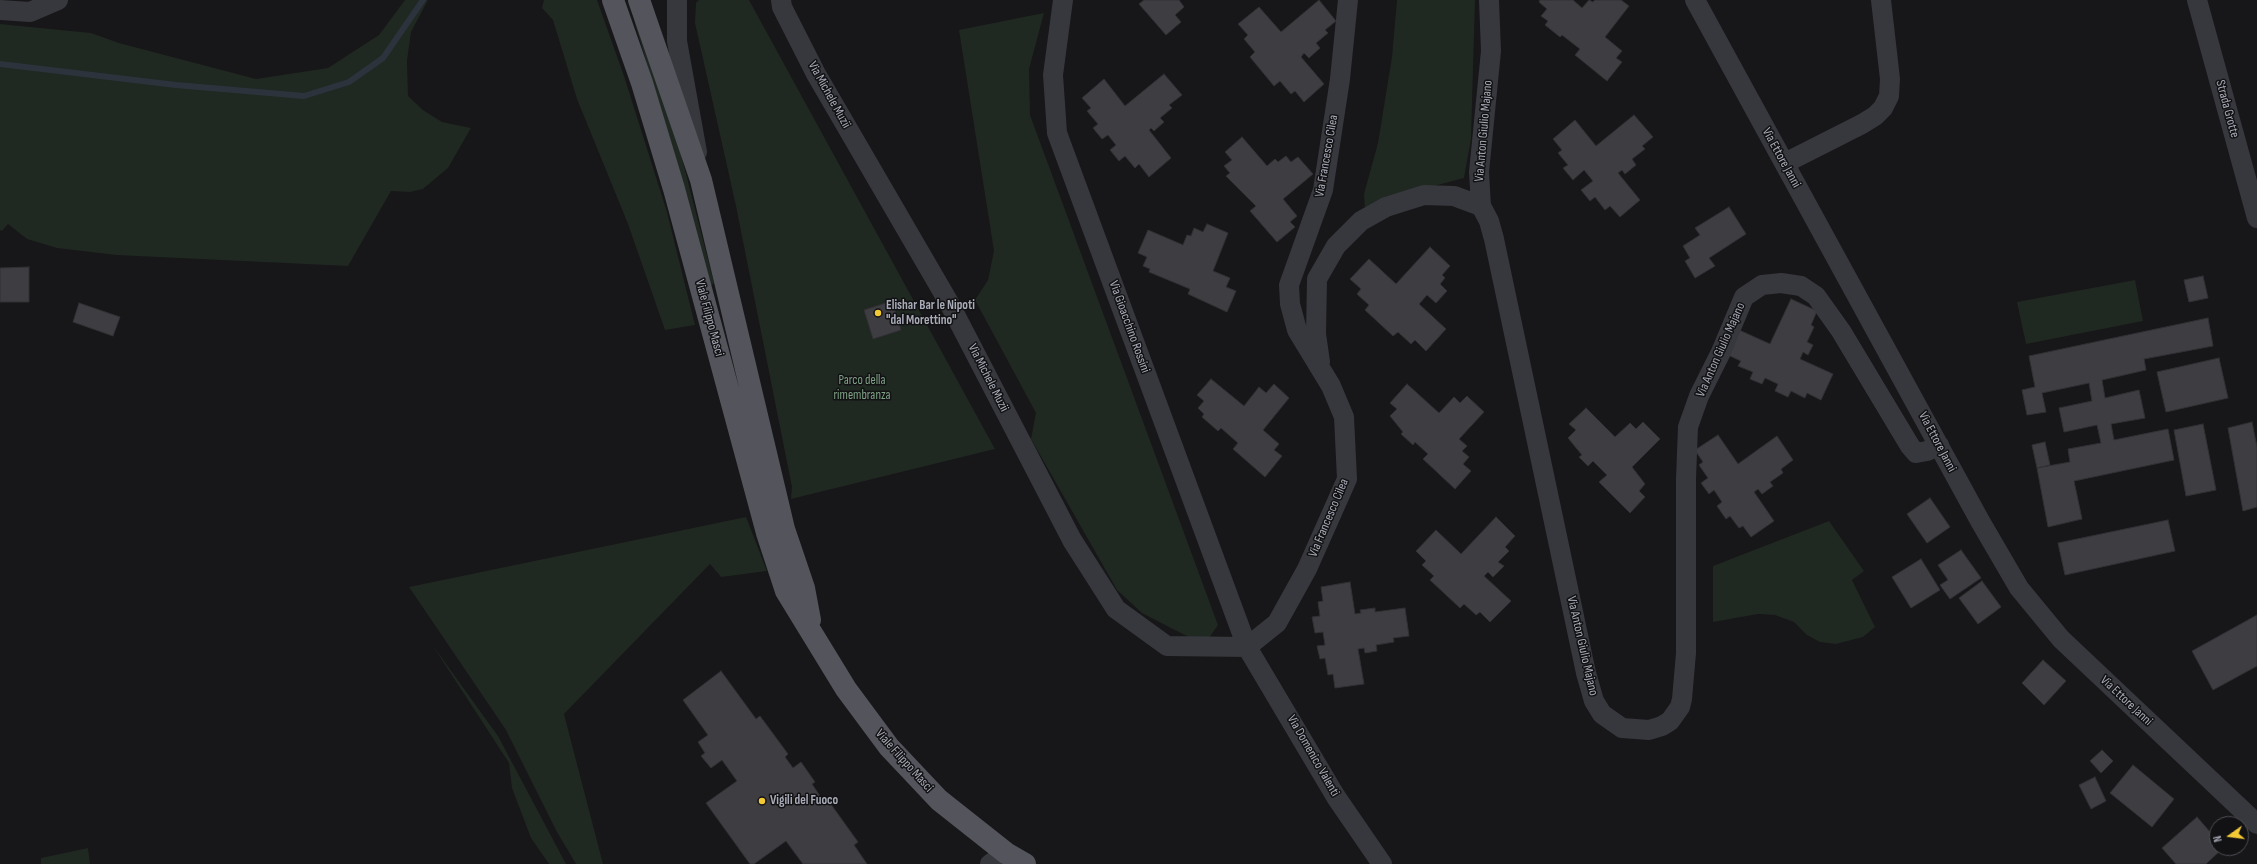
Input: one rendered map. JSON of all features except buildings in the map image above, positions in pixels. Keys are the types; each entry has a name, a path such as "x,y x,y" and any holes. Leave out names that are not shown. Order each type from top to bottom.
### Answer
{"main road":[{"name":"Viale Filippo Masci","path":"613,0 642,83 674,189 767,533 786,591 812,631 846,689 889,747 939,800 998,858 1025,864"},
{"name":"Viale Filippo Masci","path":"639,0 701,180 784,529 804,588 812,631"}],"street":[{"path":"0,10 30,12 58,0"},
{"path":"677,0 677,40 694,125 701,180"},
{"name":"Via Gioacchino Rossini","path":"1063,0 1053,74 1057,133 1247,646"},
{"name":"Via Francesco Cilea","path":"1247,646 1277,623 1307,569 1347,479 1344,417 1331,386 1297,330 1290,304 1289,285 1323,190 1340,79 1348,0"},
{"name":"Via Anton Giulio Majano","path":"1489,0 1491,51 1479,172 1481,206 1489,221 1494,239 1586,673 1594,701 1602,714 1622,728 1649,730 1662,726 1673,717 1682,699 1686,653 1686,494 1688,427 1699,396 1721,352 1744,297 1762,285 1781,283 1801,286 1816,296 1841,331 1910,446 1916,453 1927,451 1939,445"},
{"name":"Via Ettore Janni","path":"1695,0 2005,565 2033,607 2066,644 2257,824"},
{"path":"1785,163 1862,124 1883,108 1889,96 1890,79 1881,0"},
{"name":"Strada Grotte","path":"2197,0 2257,218"},
{"name":"Via Michele Muzii","path":"780,2 816,74 948,301 1072,540 1116,609 1167,646 1247,646"},
{"name":"Via Francesco Cilea","path":"1322,372 1316,334 1317,279 1336,246 1361,221 1372,214 1386,207 1424,195 1454,196 1481,206"},
{"name":"Via Domenico Valenti","path":"1247,646 1336,797 1382,864"}],"green space":[{"path":"405,0 428,0 411,32 407,61 408,96 423,110 442,122 471,128 448,168 423,189 410,192 391,191 348,266 116,255 57,248 27,239 8,224 2,231 0,230 0,24 91,33 119,43 256,79 328,68 379,35"},
{"path":"544,0 597,0 624,76 667,212 695,325 665,330 628,224 577,99 553,20 542,8"},
{"name":"Parco della rimembranza","path":"699,0 749,0 995,449 791,499 792,487 736,206 695,23 696,3"},
{"path":"1397,0 1475,0 1471,139 1464,178 1400,195 1365,212 1364,194 1378,143 1392,57"},
{"path":"634,12 678,143 714,283 707,289 675,156 635,24"},
{"path":"1044,13 1029,69 1030,115 1218,625 1209,638 1202,639 1187,636 1142,613 1117,590 1031,439 1036,413 975,300 988,280 994,251 959,30"},
{"path":"2135,280 2143,321 2026,344 2017,302"},
{"path":"746,517 767,571 721,577 710,564 564,714 603,864 576,864 557,832 506,730 409,587"},
{"path":"1829,521 1864,571 1852,580 1875,627 1863,637 1836,644 1820,642 1807,635 1794,622 1775,615 1758,614 1713,622 1713,566"},
{"path":"431,643 498,736 566,864 549,864 531,838 512,788 509,763"},
{"path":"88,848 90,864 41,864 41,858"}],"waterway":[{"path":"0,64 176,85 304,96 349,82 383,58 423,0"}],"place":[{"name":"Elishar Bar le Nipoti \"dal Morettino\"","path":"878,313"},
{"name":"Vigili del Fuoco","path":"762,801"}]}
